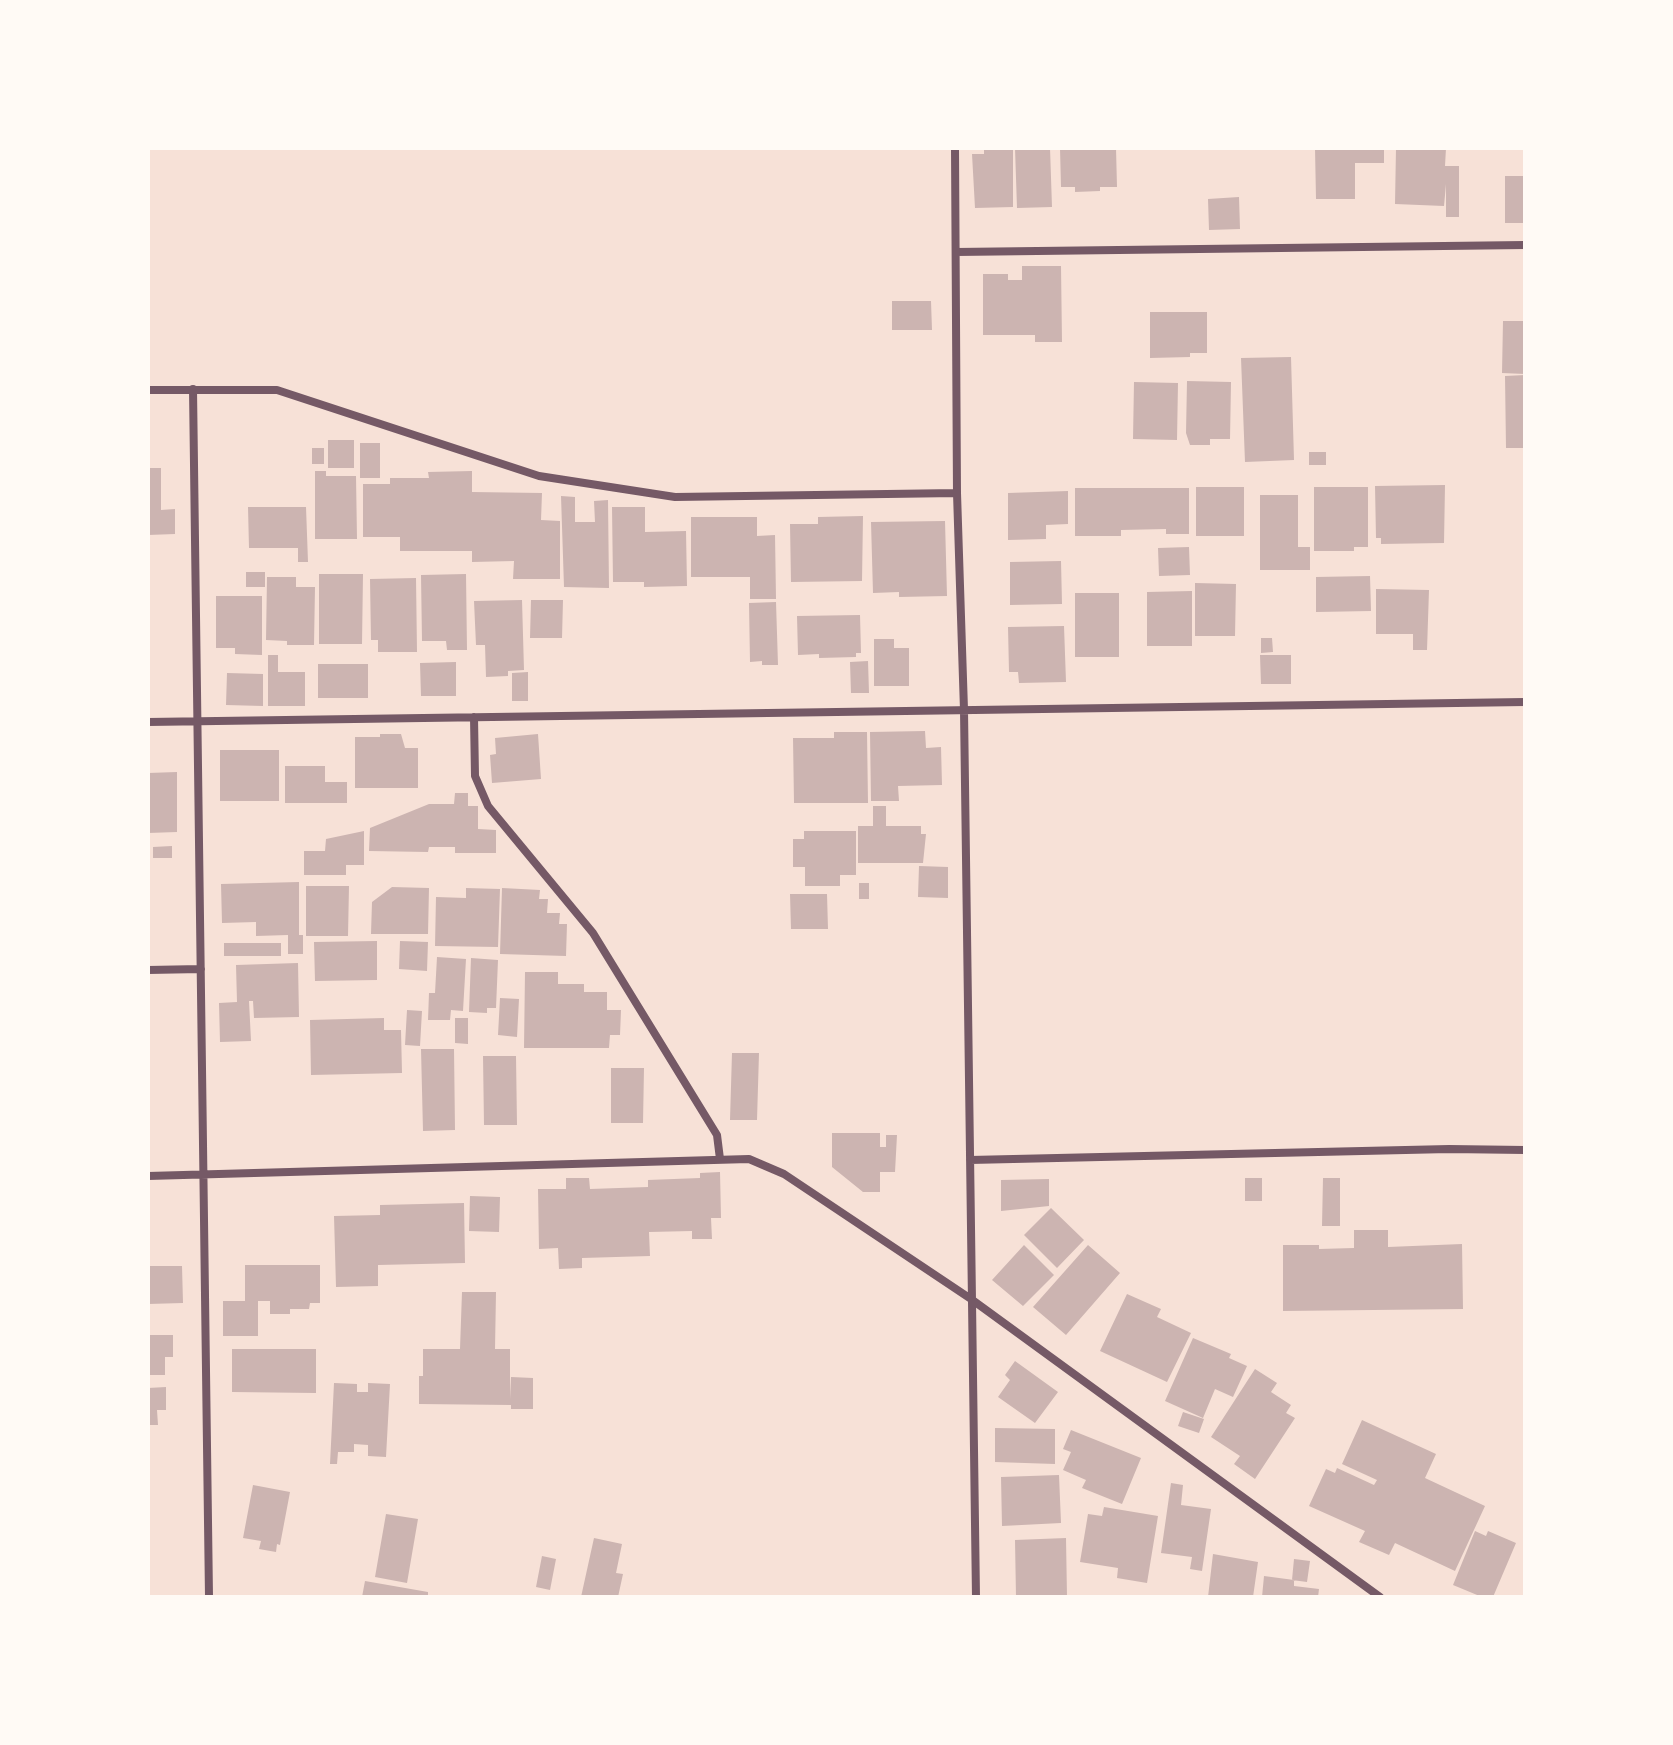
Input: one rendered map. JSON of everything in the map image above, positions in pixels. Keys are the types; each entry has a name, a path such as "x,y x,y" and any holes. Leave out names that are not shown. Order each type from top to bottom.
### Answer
{"street":[{"path":"955,148 957,493 964,710 976,1597"},
{"path":"956,252 1525,245"},
{"path":"193,389 209,1597"},
{"path":"148,390 277,390 539,476 675,497 957,493"},
{"path":"148,722 1525,702"},
{"path":"474,717 475,776 488,806 593,933 717,1135 720,1159"},
{"path":"148,970 201,969"},
{"path":"970,1160 1417,1149 1525,1150"},
{"path":"148,1176 749,1159 784,1174 971,1299 1380,1597"}],"building":[{"path":"984,148 1013,148 1013,207 975,208 972,154 984,154"},
{"path":"1015,148 1050,148 1052,207 1017,208"},
{"path":"1060,148 1116,148 1117,187 1075,192 1075,187 1061,187"},
{"path":"1315,148 1384,148 1384,163 1355,163 1355,199 1316,199"},
{"path":"1396,148 1446,148 1445,166 1459,166 1459,217 1446,217 1446,184 1444,206 1395,204"},
{"path":"1505,176 1525,176 1525,223 1505,223"},
{"path":"1239,197 1240,229 1209,230 1208,199"},
{"path":"1022,266 1061,266 1062,342 1035,342 1035,335 983,335 983,274 1008,274 1008,280 1022,280"},
{"path":"892,301 931,301 932,330 892,330"},
{"path":"1150,312 1207,312 1207,353 1190,353 1190,357 1150,358"},
{"path":"1503,321 1525,321 1525,374 1502,373"},
{"path":"1291,357 1294,460 1245,462 1241,358"},
{"path":"1525,375 1525,448 1506,448 1505,376"},
{"path":"1187,381 1231,382 1230,439 1210,439 1210,445 1190,445 1186,433"},
{"path":"1134,382 1178,383 1177,440 1133,439"},
{"path":"328,440 354,440 354,468 328,468"},
{"path":"360,443 380,443 380,478 360,478"},
{"path":"312,448 324,448 324,464 312,464"},
{"path":"1309,452 1326,452 1326,465 1309,465"},
{"path":"148,468 161,468 161,510 175,509 175,534 148,535"},
{"path":"315,471 326,471 326,476 356,476 357,539 315,539"},
{"path":"472,471 472,492 542,493 541,520 560,521 560,579 513,579 514,561 472,562 472,551 400,551 400,537 363,537 363,484 390,484 390,478 429,478 428,472"},
{"path":"1445,485 1444,543 1381,544 1381,538 1376,538 1375,486"},
{"path":"1196,487 1244,487 1244,536 1196,536"},
{"path":"1314,487 1368,487 1368,547 1354,547 1354,551 1314,551"},
{"path":"1075,488 1189,488 1189,534 1166,534 1166,529 1121,530 1121,536 1075,536"},
{"path":"1068,491 1068,524 1046,525 1046,539 1008,540 1008,493"},
{"path":"1260,495 1298,495 1298,547 1310,547 1310,570 1260,570"},
{"path":"561,496 575,497 575,522 595,522 594,501 608,500 609,588 564,587"},
{"path":"248,507 306,507 308,562 298,562 298,548 249,548"},
{"path":"612,507 645,507 645,532 686,531 687,586 644,587 644,582 613,582"},
{"path":"863,516 862,581 791,582 790,524 818,524 818,517"},
{"path":"691,517 757,517 757,536 775,535 776,599 750,599 750,577 691,577"},
{"path":"945,521 947,596 899,597 899,592 873,593 871,522"},
{"path":"1189,547 1190,575 1159,576 1158,548"},
{"path":"1061,561 1062,604 1010,605 1010,562"},
{"path":"246,572 265,572 265,587 246,587"},
{"path":"319,574 363,574 362,644 319,644"},
{"path":"466,574 467,650 447,650 446,641 422,641 421,575"},
{"path":"1370,576 1371,611 1316,612 1316,577"},
{"path":"267,577 296,577 296,587 315,587 314,645 287,645 287,641 266,640"},
{"path":"416,578 417,652 378,652 378,640 371,640 370,579"},
{"path":"1195,583 1236,584 1235,636 1195,636"},
{"path":"1376,589 1429,590 1427,650 1413,650 1413,634 1376,634"},
{"path":"1192,591 1192,646 1147,646 1147,592"},
{"path":"1075,593 1119,593 1119,657 1075,657"},
{"path":"216,596 262,596 262,655 235,654 235,648 216,648"},
{"path":"522,600 524,670 508,671 508,676 486,677 485,645 476,645 474,601"},
{"path":"531,600 563,600 562,638 530,638"},
{"path":"776,602 778,665 750,662 749,603"},
{"path":"860,615 861,653 856,653 856,657 798,655 797,616"},
{"path":"1064,626 1066,682 1019,683 1018,672 1009,672 1008,627"},
{"path":"1261,638 1272,638 1273,652 1261,653"},
{"path":"874,639 894,639 894,648 909,648 909,686 874,686"},
{"path":"268,655 278,655 278,672 305,672 305,706 268,706"},
{"path":"1260,655 1291,655 1291,684 1261,684"},
{"path":"868,661 869,693 851,693 850,662"},
{"path":"456,662 456,696 421,696 420,663"},
{"path":"318,664 368,664 368,698 318,698"},
{"path":"528,672 528,701 512,701 512,673"},
{"path":"227,673 263,674 263,706 226,705"},
{"path":"925,731 926,748 941,747 942,785 898,786 899,801 871,801 870,732"},
{"path":"834,732 867,732 868,803 794,803 793,738 834,738"},
{"path":"380,734 401,734 405,748 418,748 418,788 355,788 355,737 380,737"},
{"path":"538,734 541,779 492,783 490,755 496,754 495,738"},
{"path":"220,750 279,750 279,801 220,801"},
{"path":"285,766 325,766 325,782 347,782 347,803 285,803"},
{"path":"177,772 177,832 148,833 148,773"},
{"path":"455,793 468,793 468,806 478,806 478,829 496,830 496,853 455,853 455,847 429,847 428,852 369,851 370,828 429,804 454,804"},
{"path":"873,806 886,806 886,826 921,826 921,834 926,834 923,863 858,863 858,826 873,826"},
{"path":"364,831 364,865 346,865 346,875 304,875 304,851 325,851 326,839"},
{"path":"804,831 856,831 856,875 840,875 840,886 805,886 805,867 793,867 793,839 804,839"},
{"path":"172,846 172,858 153,858 153,847"},
{"path":"919,866 948,867 948,898 918,897"},
{"path":"299,882 299,935 303,935 303,954 288,954 288,935 256,936 256,922 222,923 221,884"},
{"path":"859,883 869,883 869,899 859,899"},
{"path":"306,886 349,886 348,936 306,936"},
{"path":"392,887 429,888 428,934 371,934 372,902"},
{"path":"466,888 500,889 498,947 435,946 436,897 466,898"},
{"path":"502,888 540,890 539,899 548,899 547,913 560,913 559,924 567,924 566,956 500,954"},
{"path":"790,894 827,894 828,929 791,929"},
{"path":"377,941 377,980 315,981 314,942"},
{"path":"400,941 428,942 427,971 399,969"},
{"path":"224,943 281,943 281,956 224,956"},
{"path":"437,957 466,959 463,1011 451,1010 450,1020 428,1020 429,993 435,993"},
{"path":"471,958 498,960 496,1008 487,1008 487,1013 469,1012"},
{"path":"298,963 299,1017 254,1018 253,1001 249,1001 251,1041 220,1042 219,1003 237,1002 236,965"},
{"path":"525,972 558,972 558,984 584,984 584,992 607,992 607,1010 621,1010 620,1035 610,1035 609,1048 524,1048"},
{"path":"500,998 519,999 517,1037 498,1035"},
{"path":"407,1010 422,1011 420,1046 405,1045"},
{"path":"384,1018 384,1030 401,1030 402,1073 311,1075 310,1020"},
{"path":"455,1018 468,1018 468,1044 455,1043"},
{"path":"421,1049 454,1049 455,1130 423,1131"},
{"path":"732,1053 759,1053 757,1120 730,1120"},
{"path":"483,1056 516,1056 517,1125 484,1125"},
{"path":"611,1068 644,1068 643,1123 611,1123"},
{"path":"832,1133 880,1133 880,1147 886,1147 886,1135 897,1135 895,1172 880,1172 880,1192 863,1192 832,1167"},
{"path":"720,1172 721,1218 711,1218 712,1239 692,1239 692,1231 649,1232 650,1256 582,1258 582,1268 559,1269 558,1248 539,1249 538,1189 566,1189 566,1178 589,1178 590,1189 648,1187 648,1180 700,1178 700,1173"},
{"path":"1245,1178 1262,1178 1262,1201 1245,1201"},
{"path":"1323,1178 1340,1178 1340,1226 1322,1226"},
{"path":"1049,1179 1049,1206 1001,1211 1001,1180"},
{"path":"470,1196 500,1197 499,1232 469,1231"},
{"path":"464,1203 465,1263 378,1265 378,1286 336,1287 334,1216 380,1215 380,1205"},
{"path":"1051,1208 1084,1240 1057,1268 1024,1235"},
{"path":"1354,1230 1388,1230 1388,1247 1462,1244 1463,1309 1283,1311 1283,1245 1319,1245 1319,1249 1354,1248"},
{"path":"1024,1245 1054,1275 1023,1306 992,1280"},
{"path":"1088,1245 1120,1273 1066,1335 1033,1307"},
{"path":"245,1265 320,1265 320,1303 310,1303 309,1309 290,1309 290,1314 270,1314 270,1301 258,1301 258,1336 223,1336 223,1301 245,1301"},
{"path":"148,1266 182,1266 183,1303 148,1304"},
{"path":"462,1292 496,1292 495,1349 510,1349 510,1399 511,1377 533,1378 533,1409 511,1409 511,1405 419,1404 423,1349 460,1349"},
{"path":"1127,1294 1161,1309 1157,1317 1191,1333 1167,1382 1100,1351"},
{"path":"148,1335 173,1335 173,1357 165,1357 165,1375 148,1375"},
{"path":"1193,1338 1231,1354 1229,1358 1247,1366 1233,1397 1215,1389 1203,1418 1165,1401"},
{"path":"232,1349 316,1349 316,1393 232,1392"},
{"path":"1015,1361 1058,1392 1035,1423 998,1397 1010,1380 1005,1375"},
{"path":"1255,1369 1277,1383 1271,1392 1291,1405 1286,1413 1295,1418 1255,1479 1234,1464 1240,1456 1211,1437"},
{"path":"334,1383 357,1384 357,1392 368,1392 368,1383 390,1384 386,1457 368,1456 368,1445 354,1444 354,1452 338,1452 337,1464 330,1464"},
{"path":"166,1387 166,1410 157,1410 158,1425 148,1425 148,1388"},
{"path":"1183,1412 1204,1419 1199,1433 1178,1426"},
{"path":"1362,1420 1436,1454 1425,1478 1485,1506 1455,1571 1395,1543 1389,1555 1359,1542 1365,1531 1309,1506 1326,1469 1335,1473 1337,1468 1374,1485 1377,1480 1342,1464"},
{"path":"995,1428 1055,1429 1055,1464 995,1462"},
{"path":"1071,1430 1141,1458 1122,1504 1082,1488 1086,1480 1063,1470 1071,1452 1063,1449"},
{"path":"1059,1475 1061,1523 1002,1526 1001,1477"},
{"path":"1171,1483 1183,1485 1181,1505 1211,1509 1202,1571 1190,1569 1192,1557 1161,1553"},
{"path":"253,1485 290,1492 276,1552 259,1549 261,1541 243,1538"},
{"path":"1104,1507 1158,1516 1147,1583 1117,1578 1118,1568 1080,1562 1088,1514 1102,1516"},
{"path":"386,1514 418,1519 407,1583 375,1577"},
{"path":"1475,1531 1486,1536 1488,1531 1516,1543 1493,1597 1482,1597 1453,1585"},
{"path":"594,1538 622,1544 616,1573 623,1574 618,1597 581,1597"},
{"path":"1066,1538 1067,1597 1016,1597 1015,1540"},
{"path":"1213,1554 1258,1562 1253,1597 1208,1597"},
{"path":"542,1556 556,1559 550,1590 536,1587"},
{"path":"1294,1559 1310,1561 1307,1582 1292,1580"},
{"path":"1264,1576 1294,1580 1294,1586 1319,1589 1318,1597 1262,1597"},
{"path":"365,1581 428,1592 428,1597 362,1597"}]}
